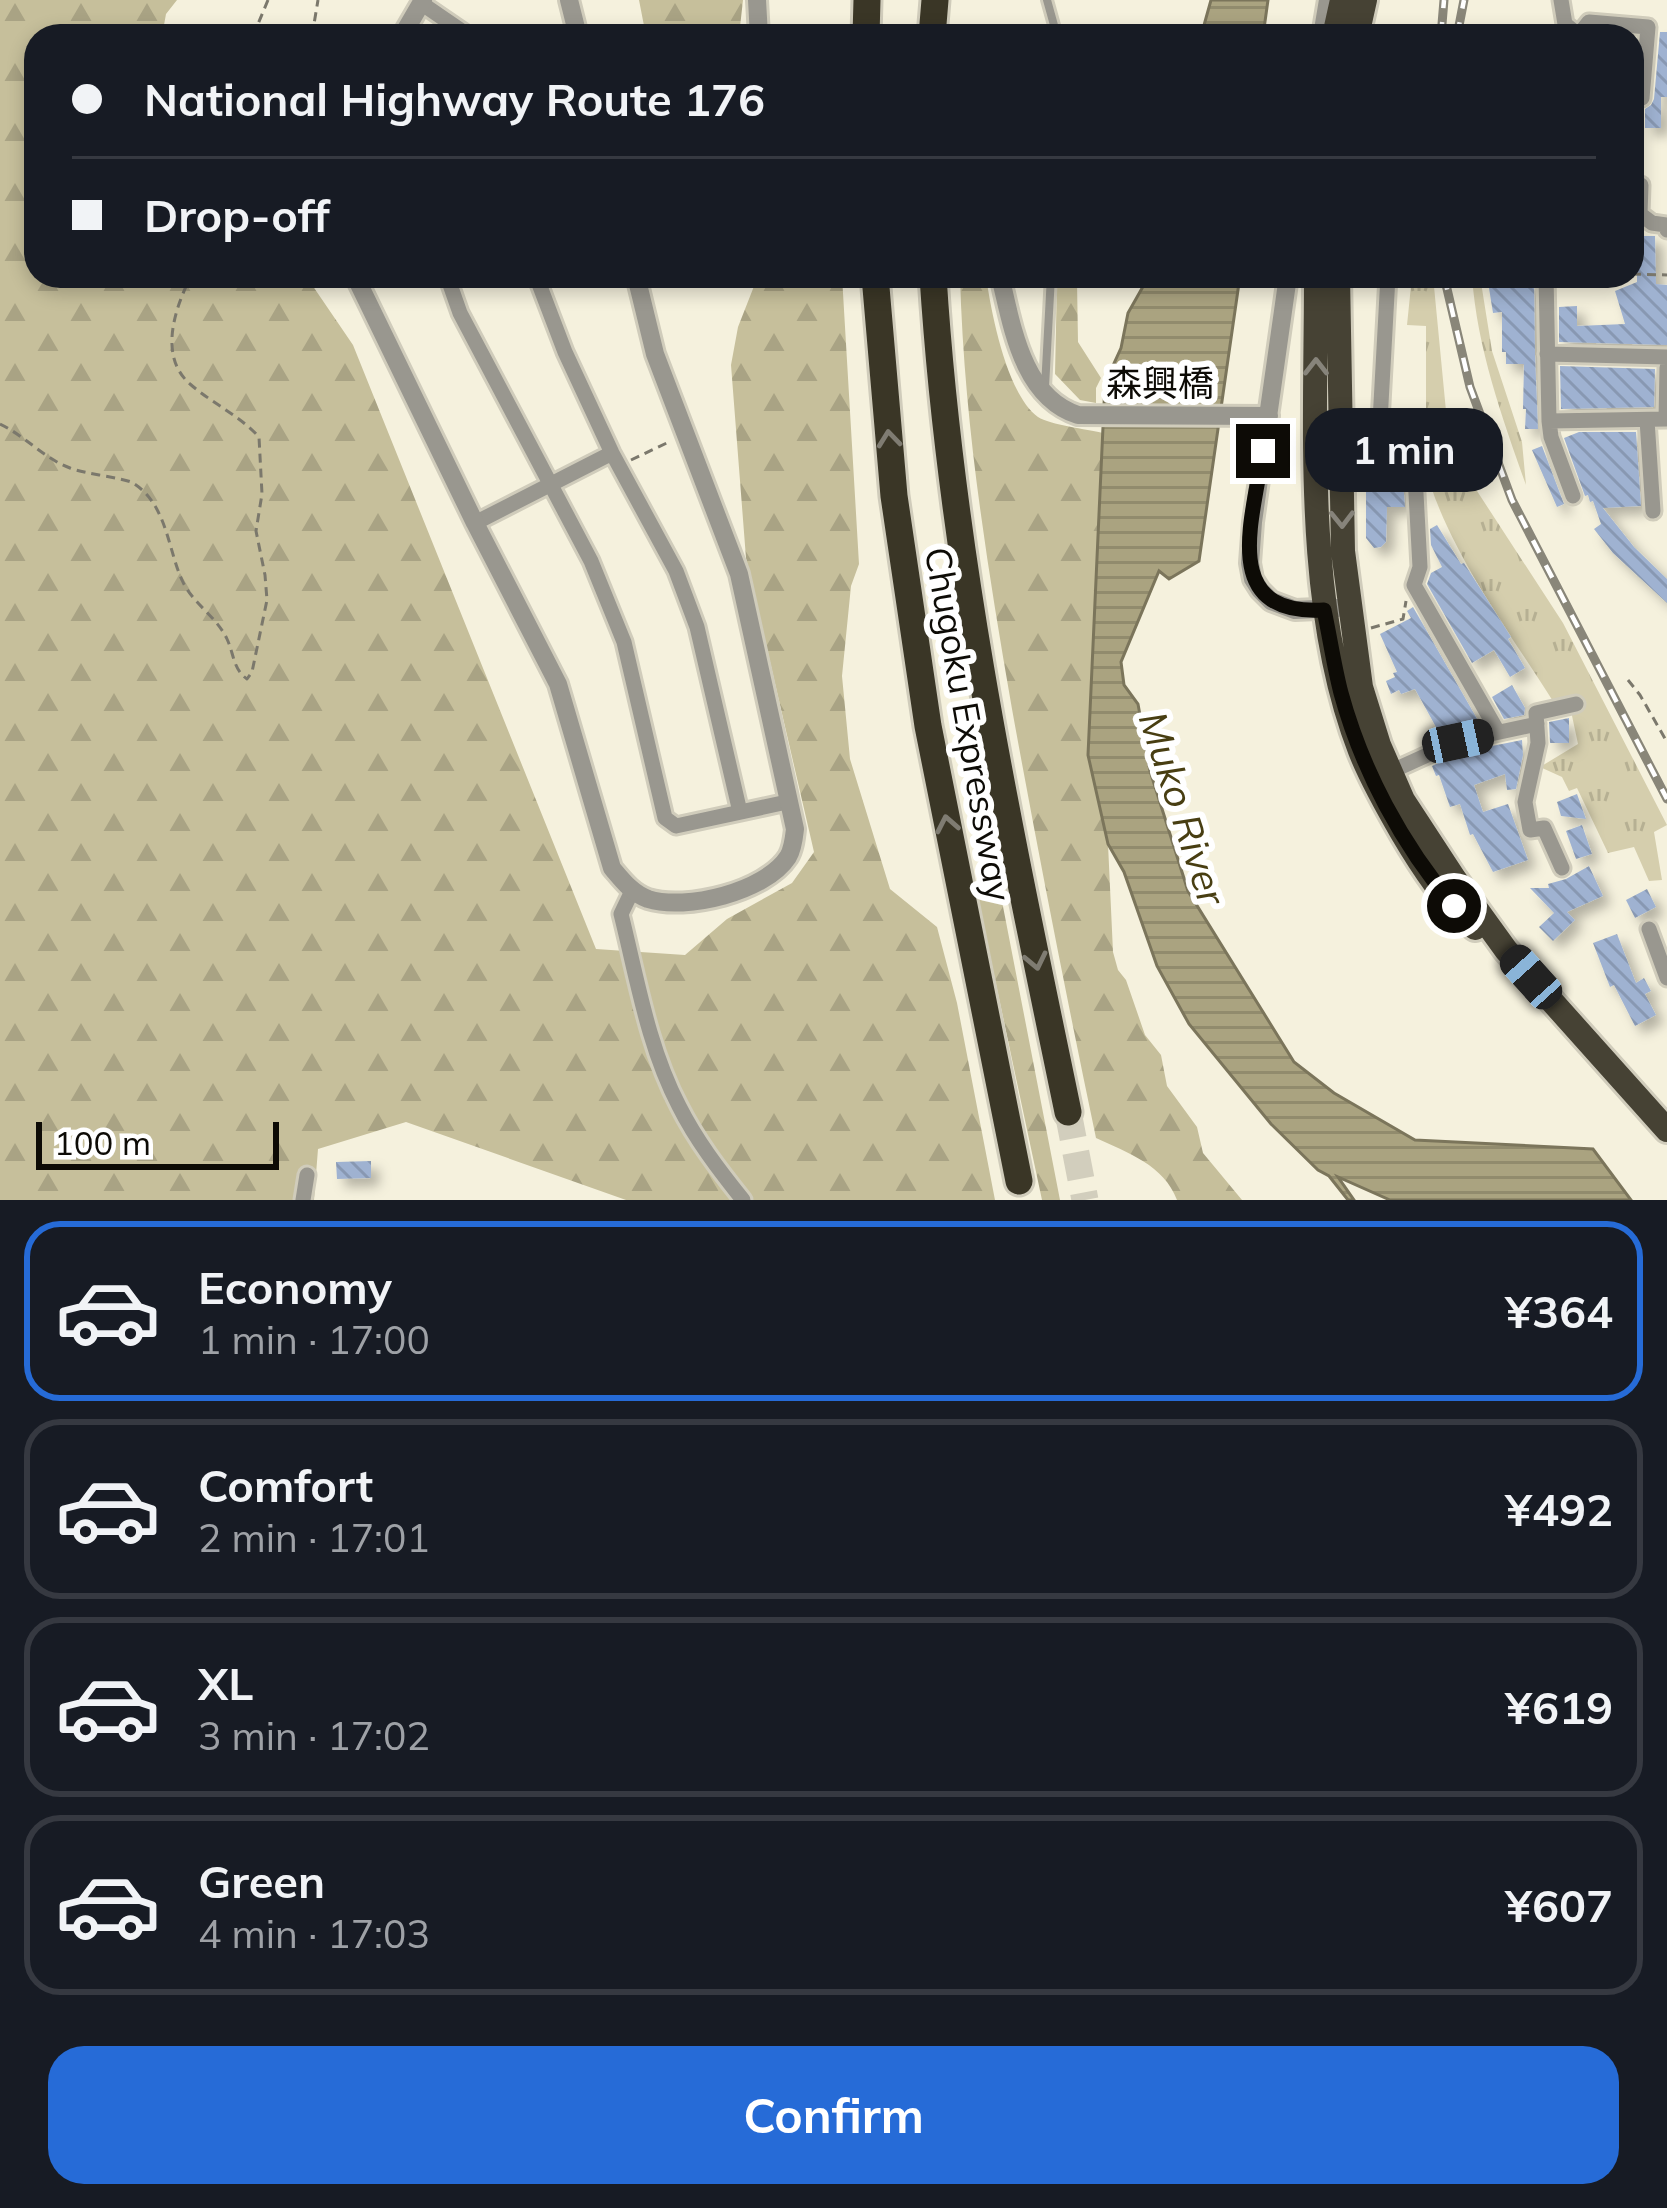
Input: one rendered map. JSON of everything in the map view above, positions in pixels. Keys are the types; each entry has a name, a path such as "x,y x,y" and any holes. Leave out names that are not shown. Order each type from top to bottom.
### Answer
{"highway":[{"name":"Chugoku Expressway","path":"876,288 894,496 928,726 1019,1181"},
{"name":"Chugoku Expressway","path":"934,288 940,384 970,618 1068,1112"},
{"path":"1316,288 1320,559 1378,746 1403,800 1506,950 1667,1130"},
{"path":"1338,288 1341,692 1360,753 1437,886 1471,925 1506,950"}],"street":[{"path":"422,2 452,24"},
{"path":"1644,27 1648,27 1644,74"},
{"path":"361,288 558,684 612,868 632,891 646,898 686,904 714,898 776,871 791,854 795,829 739,574 655,354 639,288"},
{"path":"451,288 591,561 624,642 665,818 676,826 787,802"},
{"path":"541,288 612,454 676,571 697,627 740,812"},
{"path":"1003,288 1020,349 1045,394"},
{"path":"1286,288 1250,563 1265,597 1278,604 1295,610 1337,608"},
{"path":"1378,458 1387,288"},
{"path":"1546,288 1549,422 1573,496"},
{"path":"1547,354 1667,357"},
{"path":"1549,422 1666,419 1667,368"},
{"name":"森興橋","path":"1045,394 1078,415 1269,416"},
{"path":"1647,420 1653,511"},
{"path":"475,523 612,454"},
{"path":"1341,459 1414,457 1420,567 1414,584 1498,732"},
{"path":"1562,868 1544,828 1530,830 1525,802 1538,743 1536,713 1576,704"},
{"path":"1390,772 1458,741 1538,724"},
{"path":"632,891 621,914 665,1076 712,1161 743,1200"},
{"path":"1649,929 1667,978"},
{"path":"303,1200 307,1175"}],"lane":[{"path":"1045,394 1050,288"}],"path":[{"path":"0,424 60,464 132,481 168,530 182,580 226,635 238,673 247,679 267,600 256,531 262,494 259,437 244,421 187,382 174,362 175,317 186,288"},
{"path":"639,456 685,434"},
{"path":"1367,629 1403,619 1408,590 1414,584"},
{"path":"1628,680 1667,742"}],"green space":[{"path":"0,0 177,0 164,24 24,24 24,288 314,288 353,345 596,949 685,955 727,919 792,883 814,852 746,558 731,365 738,327 753,288 843,288 859,564 851,586 842,676 850,759 890,889 937,927 957,1003 995,1200 626,1200 406,1122 318,1149 314,1200 0,1200"},
{"path":"639,0 743,0 740,24 644,24"},
{"path":"960,288 988,288 1002,352 1027,406 1044,420 1103,433 1088,755 1108,844 1113,952 1145,1035 1161,1055 1167,1086 1197,1127 1203,1153 1242,1200 1177,1200 1154,1169 1096,1138 994,601"},
{"path":"1057,288 1077,288 1078,342 1101,378 1096,403 1080,400 1055,374"},
{"path":"1411,288 1434,288 1446,411 1464,471 1563,623 1667,825 1654,832 1662,880 1649,881 1634,847 1608,853 1577,788 1569,791 1562,777 1540,767 1578,744 1571,711 1580,707 1574,695 1556,706 1480,588 1446,525 1424,462 1430,457 1426,326 1407,325"},
{"path":"1473,288 1482,288 1492,351 1522,442 1526,485 1485,356"},
{"path":"1000,891 1060,1200 1042,1200 977,895"}],"shaded area":[{"path":"1211,0 1268,0 1265,24 1204,24"},
{"path":"1142,288 1238,288 1199,561 1169,579 1159,571 1121,662 1124,685 1138,704 1150,771 1188,891 1294,1062 1334,1093 1415,1140 1593,1149 1631,1200 1390,1200 1338,1177 1354,1200 1348,1200 1329,1176 1271,1124 1189,1024 1157,966 1124,872 1108,844 1088,755 1105,383 1121,348 1128,313"}],"building":[{"path":"1660,32 1667,32 1667,97 1661,97 1661,128 1645,128 1645,109 1654,99"},
{"path":"1644,236 1655,236 1656,284 1667,285 1667,345 1559,342 1559,307 1577,306 1577,326 1625,324 1615,291 1644,288"},
{"path":"1489,288 1534,288 1538,429 1525,429 1524,364 1506,364 1502,312 1493,313"},
{"path":"1560,366 1655,369 1654,407 1561,409"},
{"path":"1579,432 1636,432 1641,506 1603,508 1667,579 1667,603 1594,529 1601,524 1593,501 1585,496 1564,438"},
{"path":"1542,446 1564,504 1557,507 1532,450"},
{"path":"1402,469 1405,507 1387,507 1386,542 1374,548 1366,538 1366,470"},
{"path":"1437,525 1511,637 1525,668 1510,677 1494,650 1472,663 1427,584 1431,573 1442,567 1431,545 1430,529"},
{"path":"1413,607 1480,724 1441,736 1415,689 1391,694 1386,681 1397,672 1380,634 1411,618 1407,611"},
{"path":"1512,685 1524,715 1504,719 1492,697"},
{"path":"1569,718 1569,743 1550,743 1549,722"},
{"path":"1522,740 1516,789 1507,790 1505,774 1474,785 1483,812 1508,804 1528,860 1493,872 1470,835 1460,804 1450,807 1432,766 1462,752"},
{"path":"1577,794 1586,819 1561,816 1557,802"},
{"path":"1582,825 1592,854 1576,859 1566,831"},
{"path":"1589,866 1603,896 1567,912 1575,920 1553,941 1539,927 1554,913 1530,888 1549,888 1548,884"},
{"path":"1647,889 1656,907 1635,918 1626,900"},
{"path":"1617,934 1636,983 1644,978 1651,991 1645,994 1656,1015 1635,1026 1614,985 1610,987 1593,943"},
{"path":"371,1161 371,1178 337,1179 336,1162"}],"tunnel":[{"path":"1068,1112 1085,1200"}],"railway":[{"path":"1442,24 1444,0"},
{"path":"1459,24 1464,0"},
{"path":"1447,288 1470,387 1512,500 1667,799"}],"route":[{"path":"1263,451 1250,546 1253,578 1265,597 1278,604 1295,610 1324,610 1360,753 1412,849 1454,906"}],"water label":[{"name":"Muko River","path":"1183,808"}]}
